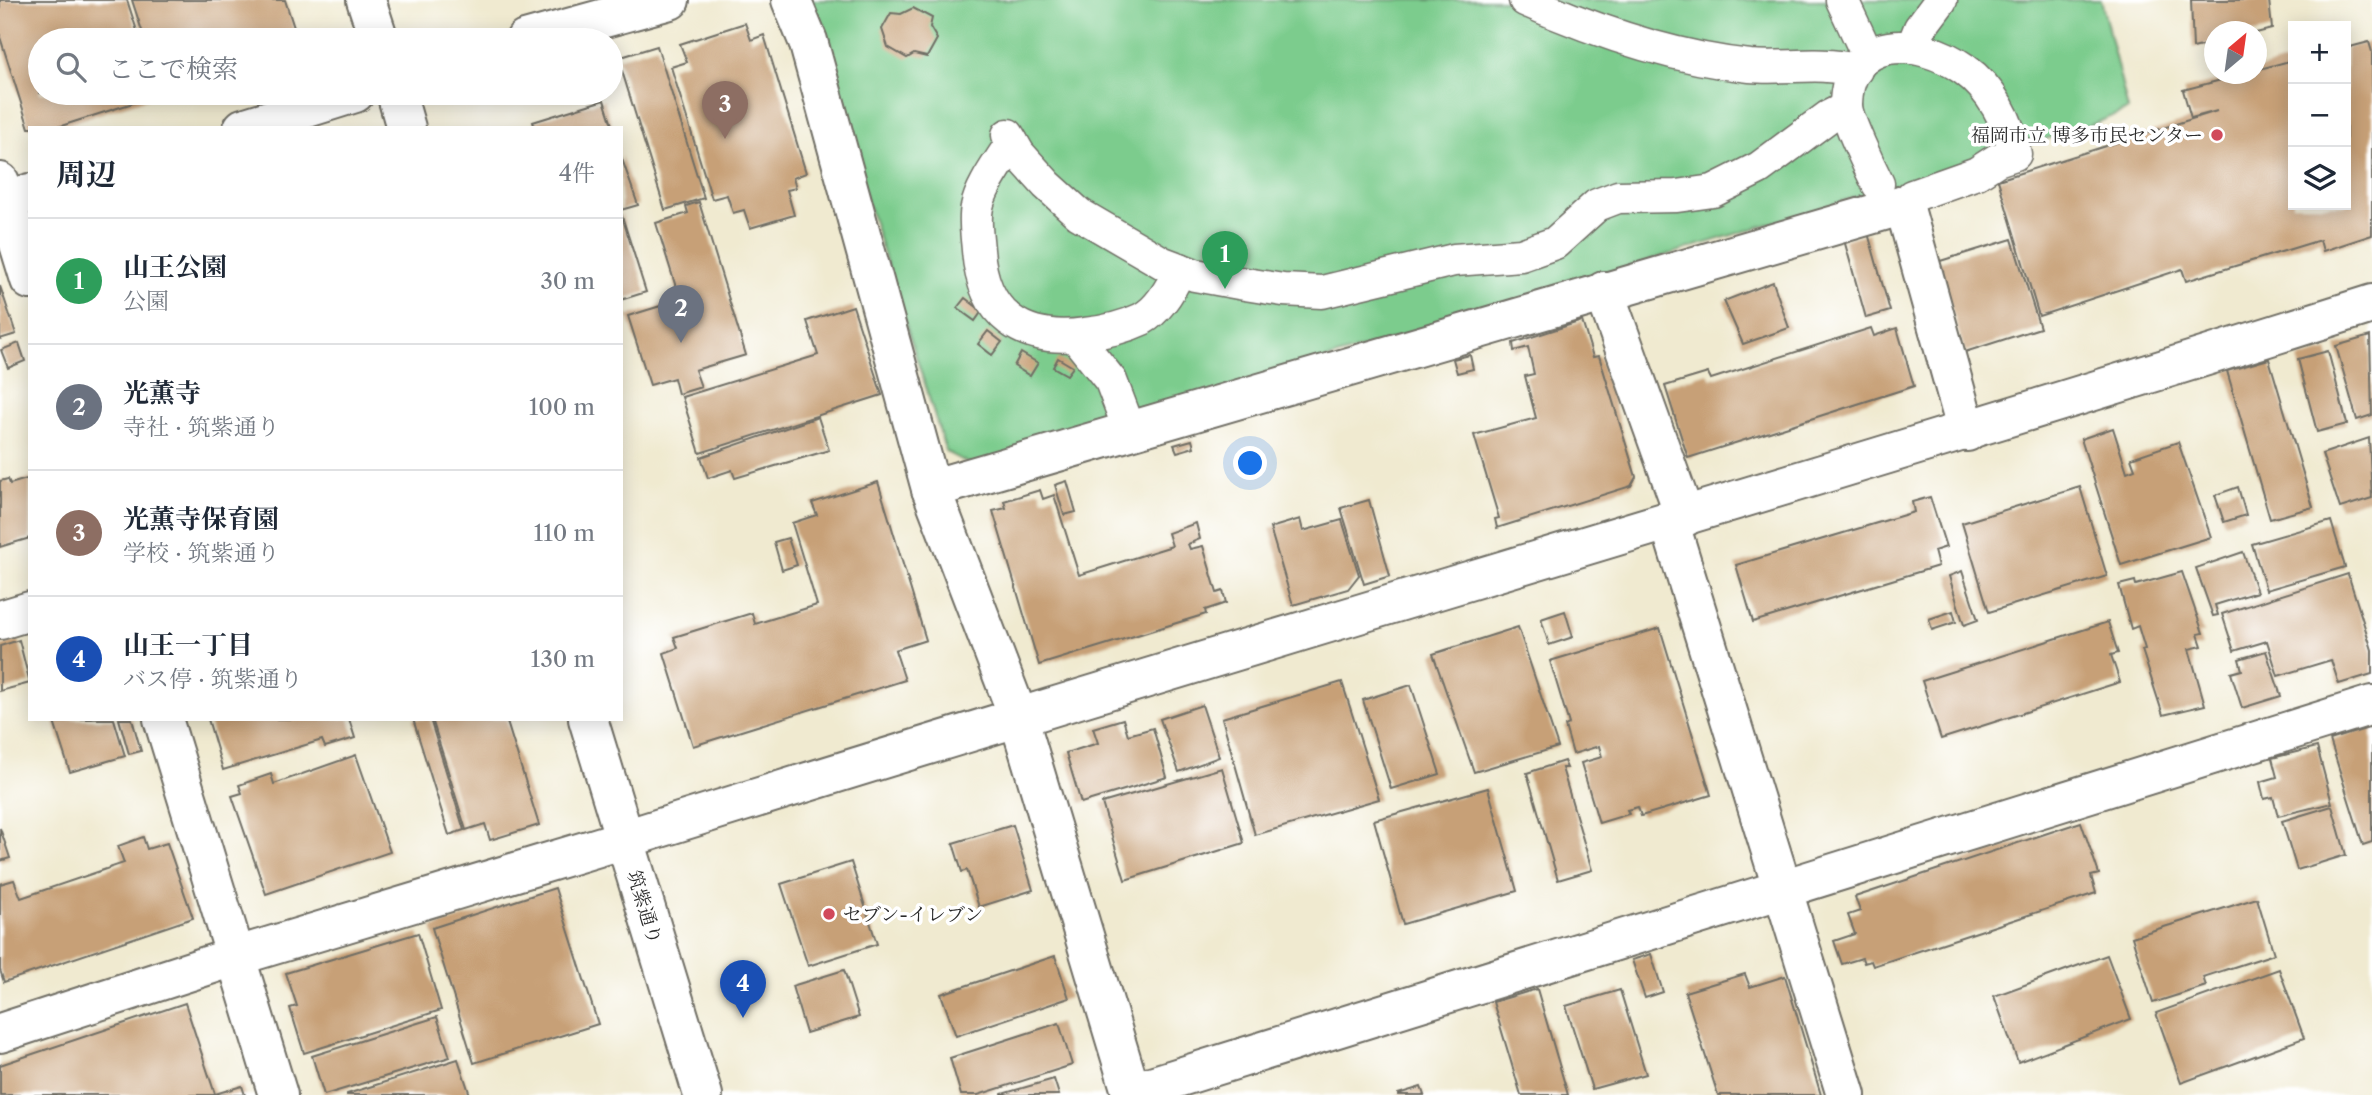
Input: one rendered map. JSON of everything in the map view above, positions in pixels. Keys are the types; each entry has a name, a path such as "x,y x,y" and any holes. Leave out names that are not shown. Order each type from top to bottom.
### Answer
{"street":[{"path":"366,0 375,28"},
{"path":"568,28 670,0"},
{"path":"791,0 808,41 931,489 1018,716 1132,1093 1780,888 2372,705"},
{"path":"1525,0 1573,21 1705,58 1750,65 1791,67 1862,63"},
{"path":"1842,0 1862,63"},
{"path":"1912,48 1920,28 1941,0"},
{"path":"931,489 1604,291 1898,195 1977,173 1997,160 2015,154 2010,129 1994,101 1965,69 1923,48 1887,45 1862,63 1846,108 1828,117 1759,168 1713,191 1677,196 1618,197 1597,205 1555,243 1521,255 1454,260 1322,292 1261,287 1163,263 1079,214 1047,185 1010,138 977,205 979,267 992,302 1010,321 1028,332 1043,335 1075,336 1119,327 1143,318 1157,306 1180,269"},
{"path":"249,126 317,105"},
{"path":"399,105 405,126"},
{"path":"1846,108 1898,195 1967,432"},
{"path":"9,194 28,272"},
{"path":"1604,291 1677,519 1780,888 1846,1095"},
{"path":"0,1033 234,957 1018,716 1967,432 2372,304"},
{"path":"1075,336 1111,381 1125,418"},
{"path":"0,620 28,612"},
{"path":"164,721 278,1095"},
{"name":"筑紫通り","path":"589,721 703,1095"}],"green space":[{"path":"804,0 2101,0 2128,110 2088,126 975,467 946,452"}],"building":[{"path":"0,0 127,0 136,28 28,28 28,105 127,105 61,126 28,126 0,37"},
{"path":"132,0 285,0 294,28 141,28"},
{"path":"2191,0 2269,0 2272,29 2267,30 2267,21 2204,21 2204,45 2193,48"},
{"path":"913,8 932,18 930,27 937,39 927,57 914,54 907,58 888,47 882,29 891,13 901,14"},
{"path":"745,23 751,40 764,35 806,173 793,178 796,188 787,190 794,215 750,228 744,210 733,213 727,195 712,199 671,67 687,62 680,44"},
{"name":"福岡市立 博多市民センター","path":"2369,42 2372,52 2372,235 2323,251 2320,240 2186,281 2182,269 2039,316 1998,180 2217,111 2191,118 2183,90 2206,84 2267,84 2267,67 2288,61 2288,210 2351,210 2351,47"},
{"path":"657,46 704,198 665,210 623,74 623,56"},
{"path":"588,105 606,105 612,126 534,126 533,122"},
{"path":"623,162 638,205 623,209"},
{"path":"699,202 746,355 695,370 701,387 678,394 674,378 650,385 628,316 680,300 656,223 688,213 686,206"},
{"path":"623,219 646,292 623,299"},
{"path":"1868,233 1890,311 1866,318 1844,240"},
{"path":"2012,239 2040,328 1965,352 1937,262"},
{"path":"1773,282 1789,328 1743,344 1724,301"},
{"path":"0,286 16,334 0,339"},
{"path":"965,298 982,311 975,321 957,308"},
{"path":"853,306 882,395 700,453 682,397 818,355 807,321"},
{"path":"1582,321 1593,357 1599,356 1636,477 1631,486 1497,528 1495,519 1499,518 1474,435 1536,418 1525,376 1534,374 1528,347 1514,351 1513,343"},
{"path":"1871,328 1874,336 1897,328 1914,386 1688,458 1665,386 1708,373 1711,379"},
{"path":"988,331 1002,342 992,355 978,344"},
{"path":"2370,336 2372,415 2357,420 2336,346"},
{"path":"19,343 25,361 8,368 1,350"},
{"path":"2328,351 2347,424 2317,432 2298,359"},
{"path":"1021,353 1038,363 1030,376 1014,366"},
{"path":"1470,355 1473,369 1457,373 1453,359"},
{"path":"1058,358 1073,367 1067,375 1053,367"},
{"path":"2269,359 2313,507 2270,519 2227,371"},
{"path":"818,417 829,450 735,478 732,470 708,478 701,457"},
{"path":"2113,428 2127,472 2135,469 2131,458 2178,442 2211,537 2121,565 2081,439"},
{"path":"2369,438 2372,498 2340,508 2322,454"},
{"path":"1192,440 1194,447 1177,452 1174,445"},
{"path":"8,479 10,484 28,479 28,539 0,547 0,481"},
{"path":"1067,481 1076,512 1064,515 1055,485"},
{"path":"878,482 926,640 895,650 905,680 693,746 664,653 678,648 674,637 752,613 755,624 817,605 792,523 817,515 812,503"},
{"path":"2080,487 2107,576 1989,612 1962,523"},
{"path":"2238,487 2246,515 2224,522 2215,495"},
{"path":"1040,490 1043,499 1054,495 1079,575 1172,546 1168,533 1196,523 1200,539 1188,544 1190,549 1203,546 1217,593 1223,591 1226,603 1205,610 1206,614 1039,665 993,511 1006,508 1004,501"},
{"path":"1930,497 1946,547 1934,551 1938,566 1753,622 1736,565 1914,512 1912,502"},
{"path":"1369,500 1390,576 1364,584 1341,508"},
{"path":"1300,519 1303,531 1342,520 1359,575 1348,589 1293,605 1270,528"},
{"path":"2331,521 2345,567 2266,590 2252,544"},
{"path":"788,538 797,565 782,570 774,542"},
{"path":"2243,552 2257,592 2215,605 2218,615 2213,616 2196,568"},
{"path":"1962,571 1978,620 1964,625 1949,576"},
{"path":"2182,572 2203,633 2198,634 2202,646 2189,649 2205,705 2163,715 2142,650 2145,649 2138,626 2131,629 2119,585 2135,581 2136,585"},
{"path":"2348,574 2372,650 2372,674 2339,684 2331,660 2278,676 2267,641 2234,651 2222,614"},
{"path":"1565,611 1573,637 1549,645 1541,619"},
{"path":"1953,611 1956,622 1932,630 1929,619"},
{"path":"2108,622 2118,653 2111,655 2120,682 1941,739 1922,681"},
{"path":"1518,627 1558,747 1474,772 1433,654"},
{"path":"1660,628 1711,795 1641,816 1638,807 1627,810 1629,814 1599,823 1581,763 1602,757 1599,746 1573,754 1565,726 1569,724 1550,661"},
{"path":"19,640 28,684 0,691 0,646"},
{"path":"2266,651 2281,696 2242,708 2231,673 2242,670 2239,659"},
{"path":"1342,682 1379,799 1255,835 1222,718"},
{"path":"1411,685 1440,774 1391,789 1363,700"},
{"path":"1202,705 1219,757 1179,772 1160,719"},
{"path":"1123,719 1128,735 1153,728 1167,777 1081,803 1066,753 1098,743 1093,728"},
{"path":"54,721 115,721 125,756 70,772"},
{"path":"120,721 133,721 141,751 129,754"},
{"path":"209,721 350,721 355,738 325,747 322,740 223,770"},
{"path":"414,721 431,721 464,830 449,835"},
{"path":"433,721 507,721 539,825 490,840 485,824 466,830"},
{"path":"2372,727 2372,842 2363,845 2330,740"},
{"path":"2317,747 2332,803 2278,816 2273,797 2264,799 2260,782 2277,777 2272,758"},
{"path":"356,755 390,852 266,894 232,796 242,793 239,785 271,774 274,784"},
{"path":"1564,761 1567,768 1562,768 1592,870 1558,880 1527,773"},
{"path":"1222,768 1244,843 1125,880 1102,803"},
{"path":"1488,788 1517,891 1403,924 1374,820"},
{"path":"2332,806 2346,855 2297,870 2282,821"},
{"path":"2081,822 2099,874 2091,876 2096,893 1873,966 1871,961 1864,963 1862,958 1842,964 1834,941 1855,934 1848,915 1860,911 1855,897"},
{"path":"1013,825 1033,890 979,907 967,870 962,872 953,843"},
{"path":"0,828 10,858 0,861"},
{"path":"143,837 147,849 167,843 193,918 4,982 0,970 0,884 14,880 21,898 124,863 118,846"},
{"name":"セブン-イレブン","path":"851,862 877,944 808,966 781,884"},
{"path":"555,888 598,1024 474,1063 432,928"},
{"path":"2257,898 2274,954 2203,977 2206,986 2153,1003 2132,937"},
{"path":"418,933 441,1010 304,1053 290,1008 297,1006 286,973"},
{"path":"1651,954 1663,992 1645,998 1632,960"},
{"path":"2107,955 2131,1019 2018,1062 1994,996"},
{"path":"1055,956 1069,998 956,1036 941,994"},
{"path":"2279,969 2304,1038 2181,1083 2156,1013"},
{"path":"844,970 859,1017 806,1033 792,986"},
{"path":"1745,974 1750,987 1785,976 1821,1095 1718,1095 1685,992"},
{"path":"1537,989 1568,1095 1521,1095 1493,1002"},
{"path":"1620,990 1646,1074 1592,1089 1566,1006"},
{"path":"185,1003 215,1094 242,1086 245,1095 0,1095 0,1065"},
{"path":"437,1017 450,1057 324,1095 312,1056"},
{"path":"1059,1023 1072,1065 978,1095 961,1095 950,1058"},
{"path":"458,1059 470,1095 347,1095 347,1094"},
{"path":"1054,1079 1059,1095 1002,1095 1002,1094"},
{"path":"1421,1087 1424,1095 1398,1095 1398,1094"}],"place":[{"name":"福岡市立 博多市民センター","path":"2217,135"},
{"name":"光薫寺保育園","path":"725,139"},
{"name":"山王公園","path":"1225,289"},
{"name":"光薫寺","path":"681,343"},
{"name":"セブン-イレブン","path":"829,914"},
{"name":"山王一丁目","path":"743,1018"}]}
